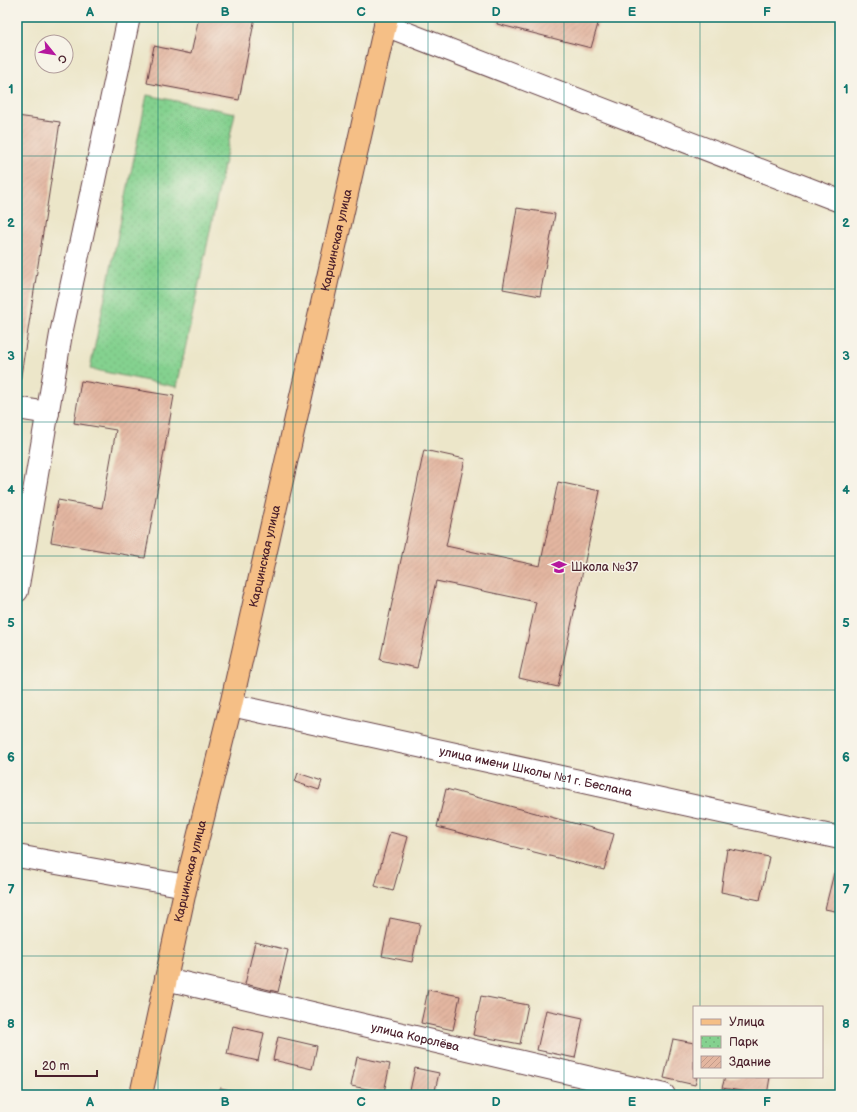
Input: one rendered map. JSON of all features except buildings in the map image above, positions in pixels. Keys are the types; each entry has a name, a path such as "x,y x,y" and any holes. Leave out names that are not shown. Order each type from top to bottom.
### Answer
{"main road":[{"name":"Карцинская улица","path":"141,1095 186,886 231,705 386,21"}],"street":[{"path":"17,591 61,334 125,19"},
{"path":"386,21 840,201"},
{"path":"17,408 48,413"},
{"name":"улица имени Школы №1 г. Беслана","path":"231,705 840,838"},
{"path":"17,856 186,886"},
{"name":"улица Королёва","path":"166,979 664,1095"}],"green space":[{"path":"147,95 235,113 177,387 90,369"}],"place":[{"name":"Школа №37","path":"559,567"}]}
